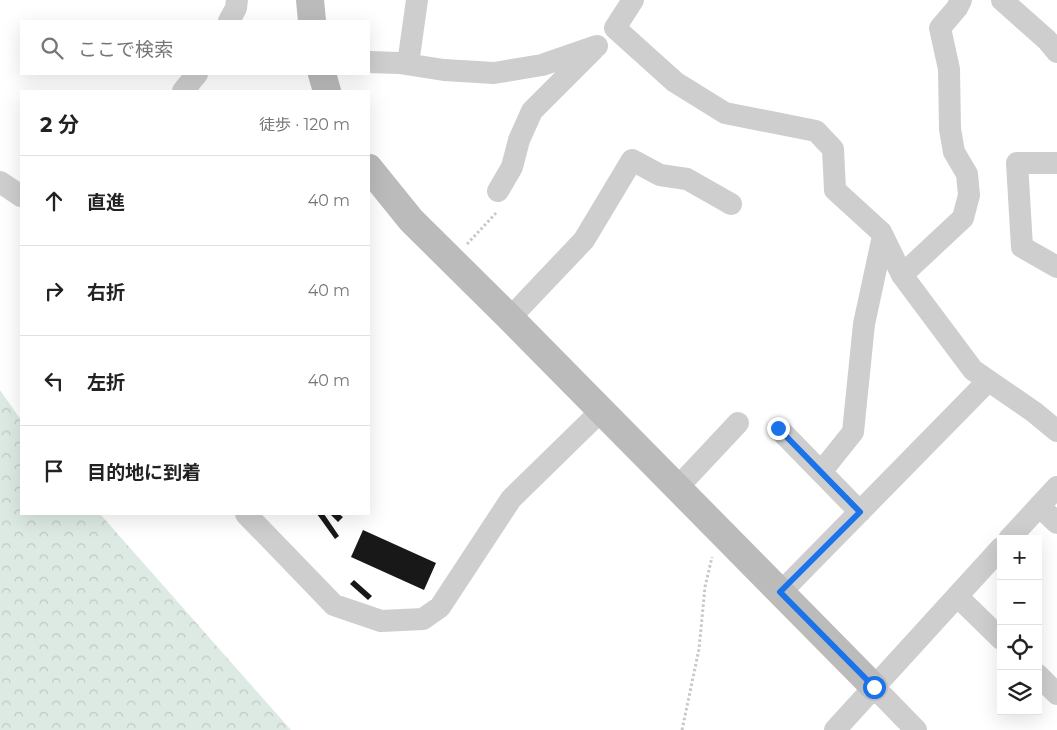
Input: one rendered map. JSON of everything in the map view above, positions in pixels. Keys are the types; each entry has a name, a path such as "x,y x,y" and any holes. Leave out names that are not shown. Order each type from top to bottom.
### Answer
{"street":[{"path":"230,20 236,8 237,0"},
{"path":"310,0 312,20"},
{"path":"408,64 417,0"},
{"path":"498,191 512,166 519,140 532,111 615,28 633,0"},
{"path":"902,274 964,218 969,195 967,174 954,152 950,129 950,69 940,28 957,8 961,0"},
{"path":"1002,0 1047,40 1057,52"},
{"path":"615,28 674,82 725,114 816,131 833,149 835,190 881,232 902,274 973,370 1034,412 1057,432"},
{"path":"370,62 494,73 542,65 598,46"},
{"path":"184,90 196,75"},
{"path":"322,75 327,90"},
{"path":"510,318 584,240 632,160 660,175 687,178 731,204"},
{"path":"1057,163 1017,163 1022,247 1057,267"},
{"path":"370,169 412,220 916,730"},
{"path":"0,182 20,195"},
{"path":"821,472 853,432 864,324 883,236"},
{"path":"780,592 988,381"},
{"path":"247,515 334,605 381,620 423,619 440,607 511,499 601,410"},
{"path":"677,488 738,424"},
{"path":"778,428 860,512"},
{"path":"1013,535 1057,487"},
{"path":"1039,506 1057,523"},
{"path":"835,730 997,552"},
{"path":"957,596 997,635"},
{"path":"1042,680 1057,694"}],"path":[{"path":"452,260 496,213 498,191"},
{"path":"682,730 699,649 705,587 718,530"}],"green space":[{"path":"0,390 20,419 20,515 101,515 291,730 0,730"}],"building":[{"path":"318,515 325,515 339,536 335,539"},
{"path":"331,515 340,515 343,517 338,522"},
{"path":"363,530 436,563 424,590 351,557"},
{"path":"354,580 372,596 368,600 350,584"}],"route":[{"path":"778,428 860,512 780,592 874,687"}]}
